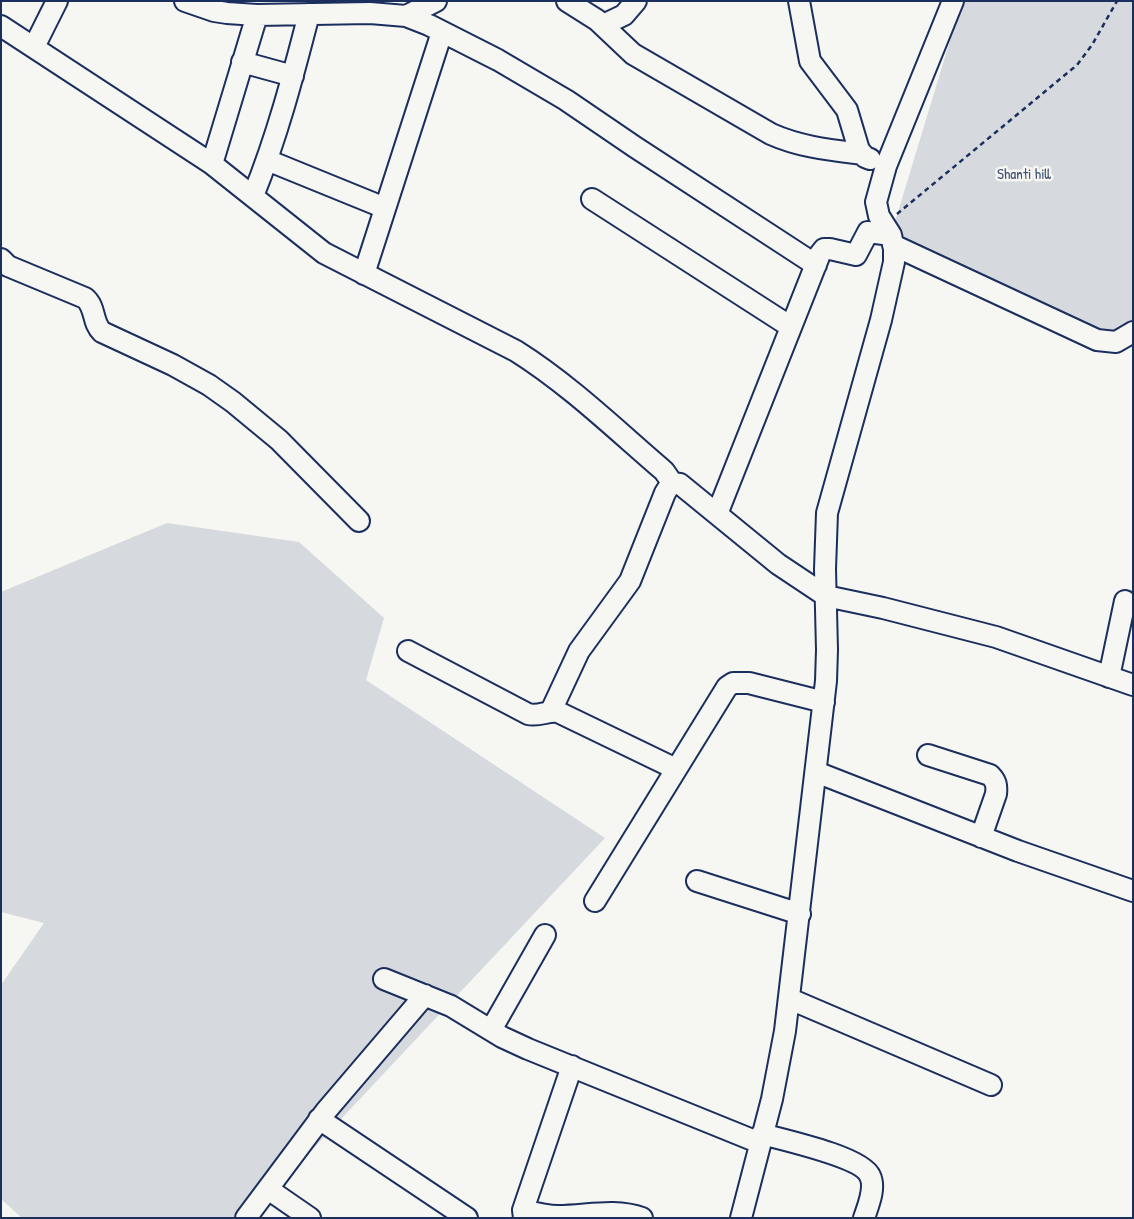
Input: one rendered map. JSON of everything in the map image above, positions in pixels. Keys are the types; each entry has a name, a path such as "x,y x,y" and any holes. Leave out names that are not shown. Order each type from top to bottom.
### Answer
{"street":[{"path":"185,1 214,11 257,15 370,13 406,16 498,60 566,100 816,265"},
{"path":"406,16 436,1"},
{"path":"567,1 597,20 633,54 771,134 805,147 862,154 886,166"},
{"path":"602,25 624,14 636,1"},
{"path":"799,1 810,61 847,110 862,154"},
{"path":"740,1218 781,1058 790,999 824,702 827,650 825,569 827,514 882,320 893,268 889,235 876,210 876,202 886,166 953,1"},
{"path":"34,47 56,2"},
{"path":"253,196 268,160 309,14"},
{"path":"212,164 257,15"},
{"path":"2,28 212,164 314,246 364,274 516,351 535,363 564,385 664,471 673,484"},
{"path":"364,274 442,32"},
{"path":"242,62 293,76"},
{"path":"268,160 385,208"},
{"path":"592,199 791,327"},
{"path":"716,514 820,254 824,249 856,255 868,232 889,235 1097,340 1116,342 1133,332"},
{"path":"1,259 8,266 84,298 91,305 97,326 102,332 173,365 233,402 279,440 359,521"},
{"path":"551,711 578,650 630,581 665,493 673,484 680,484 778,564 826,596 883,608 996,637 1133,685"},
{"path":"1109,677 1125,601"},
{"path":"408,651 528,714 535,715 551,711 563,714 676,769"},
{"path":"595,901 727,686 733,683 749,684 824,702"},
{"path":"928,755 990,775 995,780 996,794 982,837"},
{"path":"816,772 982,837 1133,891"},
{"path":"697,882 800,914"},
{"path":"491,1030 545,935"},
{"path":"384,979 459,1010 491,1030 528,1049 761,1138 843,1157 856,1163 865,1169 870,1176 872,1185 864,1218"},
{"path":"246,1218 320,1119 425,996"},
{"path":"790,999 991,1085"},
{"path":"572,1066 524,1214 556,1216 616,1212 642,1218"},
{"path":"320,1119 467,1218"},
{"path":"268,1189 310,1218"}],"path":[{"path":"889,235 1077,65 1092,45 1117,1"}],"green space":[{"name":"Shanti hill","path":"962,1 1133,1 1133,332 1121,340 891,235"},
{"path":"167,523 299,542 384,618 366,680 605,838 248,1218 22,1218 1,1199 1,985 44,923 1,912 1,592"}]}
